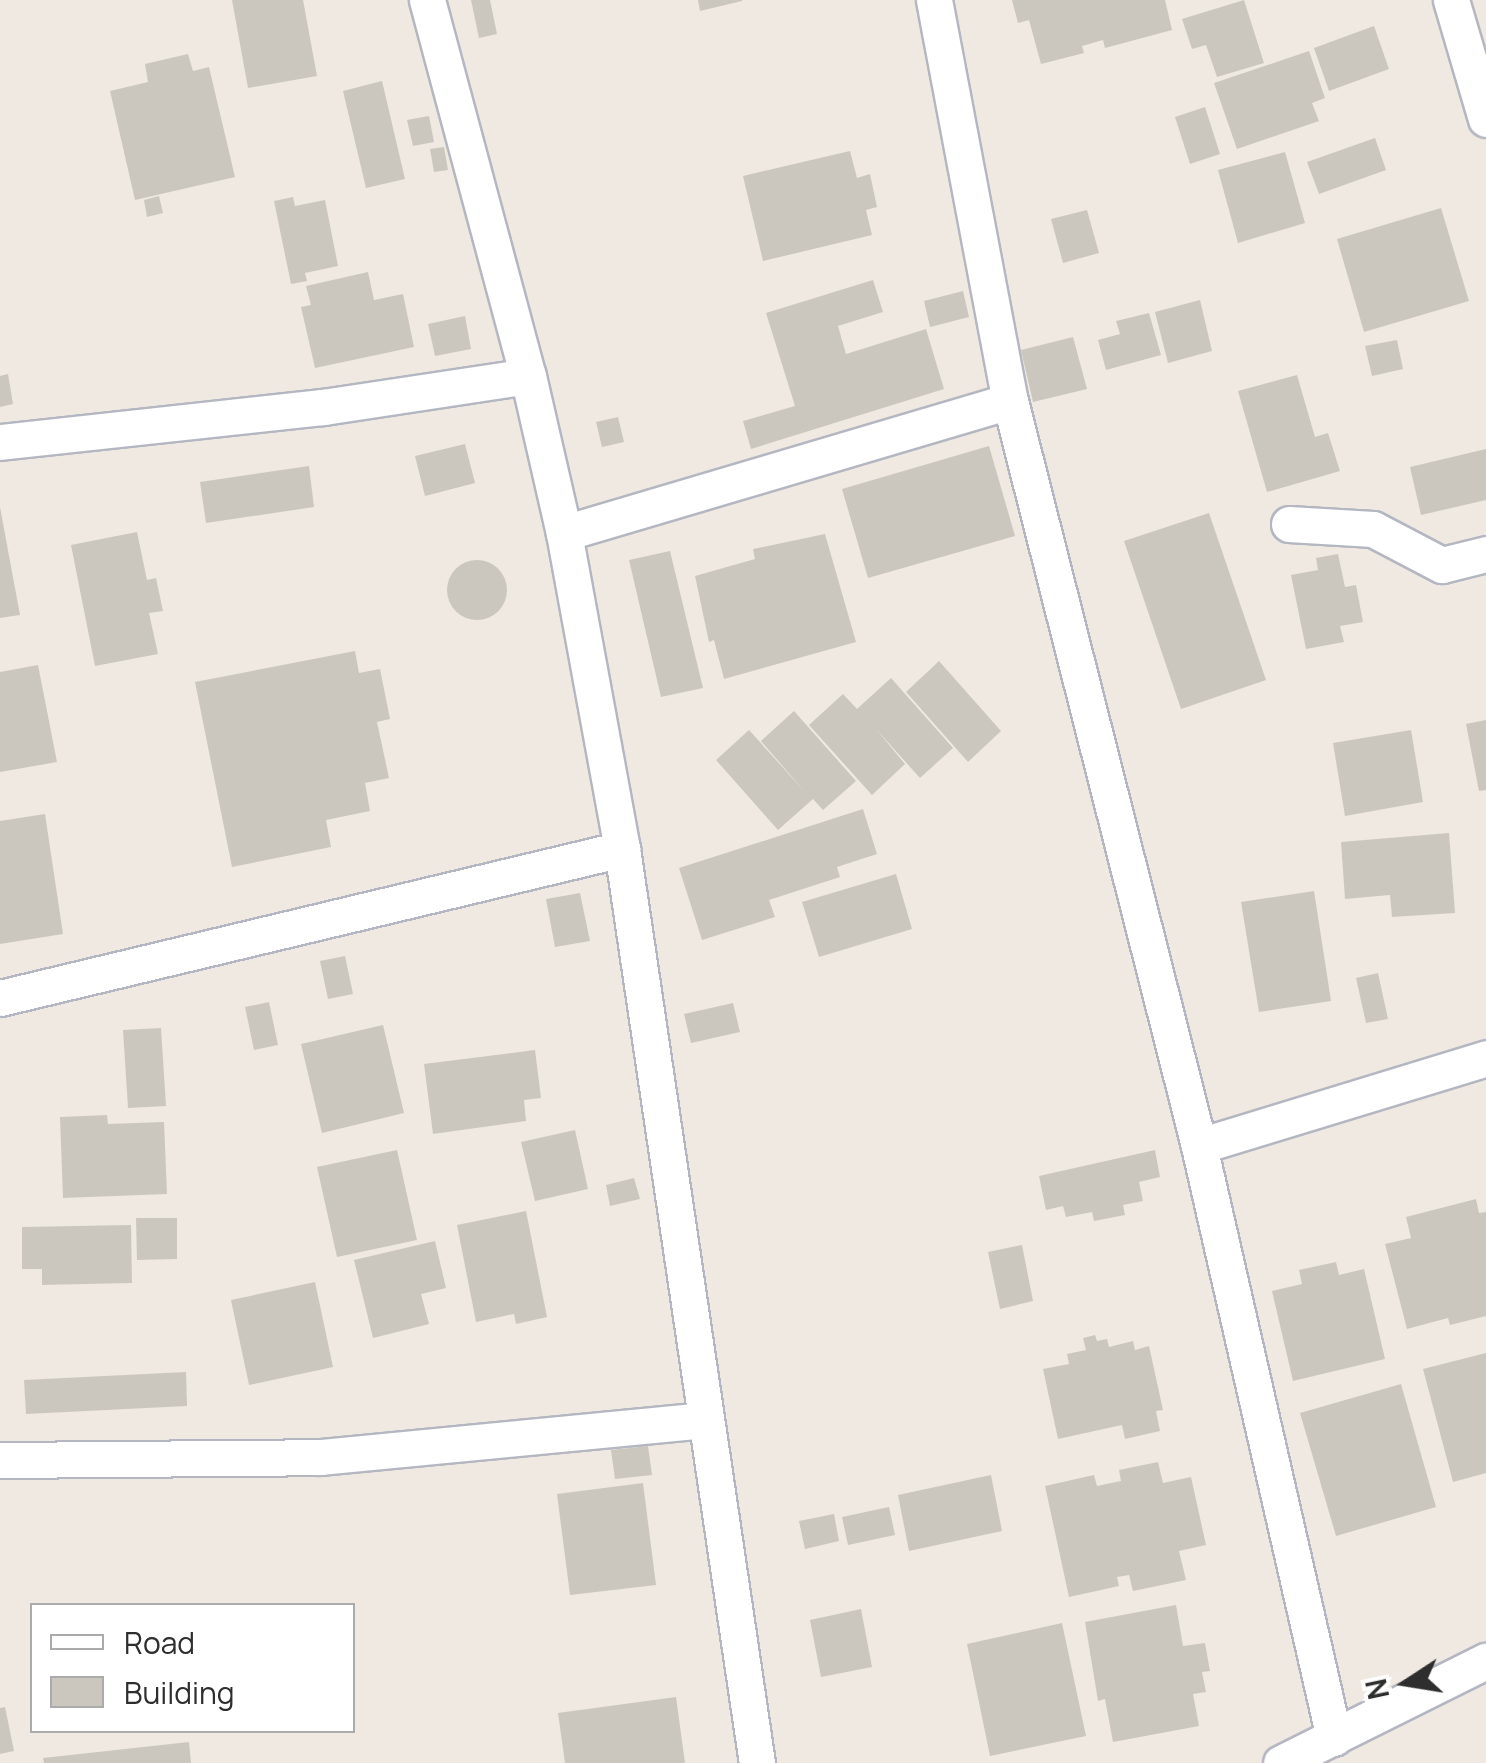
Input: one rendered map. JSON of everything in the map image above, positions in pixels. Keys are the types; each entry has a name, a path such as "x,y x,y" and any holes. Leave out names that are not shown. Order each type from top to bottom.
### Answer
{"street":[{"path":"427,0 528,376 564,533 622,850 703,1420 757,1763"},
{"path":"934,0 1010,400 1200,1146 1334,1738"},
{"path":"1451,0 1485,107"},
{"path":"0,442 323,407 528,376"},
{"path":"564,533 1010,400"},
{"path":"1290,524 1374,528 1442,565 1486,554"},
{"path":"0,998 622,850"},
{"path":"1200,1146 1486,1058"},
{"path":"0,1460 321,1456 703,1420"},
{"path":"1282,1763 1486,1661"}],"building":[{"path":"232,0 303,0 317,76 248,88"},
{"path":"471,0 490,0 497,34 479,38"},
{"path":"698,0 742,0 742,1 700,11"},
{"path":"1012,0 1165,0 1172,30 1105,48 1103,40 1082,46 1084,53 1041,64 1029,20 1018,23"},
{"path":"1244,0 1264,63 1217,77 1206,45 1192,49 1182,19"},
{"path":"1374,26 1389,69 1329,91 1314,48"},
{"path":"1309,51 1325,98 1312,103 1319,121 1237,149 1214,83"},
{"path":"188,54 193,71 209,67 235,177 135,200 110,91 148,82 145,64"},
{"path":"382,81 405,179 366,188 343,91"},
{"path":"1205,107 1220,154 1190,164 1175,117"},
{"path":"429,116 434,142 413,146 407,120"},
{"path":"1375,138 1386,170 1319,194 1307,162"},
{"path":"444,147 448,170 434,172 430,149"},
{"path":"850,151 857,178 870,174 877,207 866,210 872,235 763,261 743,176"},
{"path":"1285,152 1305,223 1238,243 1218,170"},
{"path":"159,196 163,213 147,217 144,200"},
{"path":"293,197 295,206 325,200 338,266 305,273 307,281 291,284 274,201"},
{"path":"1441,208 1469,301 1364,332 1337,239"},
{"path":"1087,210 1099,253 1063,263 1051,219"},
{"path":"368,272 374,300 403,294 414,347 315,368 301,307 311,305 306,286"},
{"path":"873,280 883,312 838,326 846,354 926,329 944,389 751,449 743,421 795,406 766,313"},
{"path":"963,291 969,317 930,327 924,301"},
{"path":"1200,300 1212,351 1168,363 1155,312"},
{"path":"1149,313 1161,355 1106,370 1098,340 1120,334 1116,321"},
{"path":"465,316 471,349 435,356 428,324"},
{"path":"1073,337 1087,389 1033,402 1021,350"},
{"path":"1397,340 1403,369 1372,376 1365,346"},
{"path":"8,374 13,404 0,407 0,376"},
{"path":"1297,375 1315,437 1328,433 1340,471 1267,492 1238,391"},
{"path":"618,417 624,442 602,447 596,422"},
{"path":"465,444 475,483 425,496 415,456"},
{"path":"989,446 1015,536 868,578 842,489"},
{"path":"1486,449 1486,500 1421,515 1410,467"},
{"path":"309,466 314,507 206,523 200,482"},
{"path":"0,507 20,615 0,618"},
{"path":"1209,513 1266,680 1181,709 1124,541"},
{"path":"137,532 147,580 156,578 163,611 149,613 158,654 95,666 71,545"},
{"path":"825,534 856,642 724,679 714,640 709,642 695,576 755,559 753,549"},
{"path":"670,551 703,688 661,697 629,560"},
{"path":"1338,554 1345,587 1356,585 1363,622 1340,626 1344,642 1306,649 1291,575 1318,570 1316,558"},
{"path":"477,560 499,568 507,590 499,612 477,620 455,612 447,590 455,568"},
{"path":"355,651 359,673 380,669 390,719 377,722 389,778 365,783 370,811 326,820 331,847 232,867 195,682"},
{"path":"939,661 1001,731 968,762 906,692"},
{"path":"38,665 57,762 0,772 0,672"},
{"path":"891,678 953,748 920,778 876,729 905,764 872,795 809,725 843,694 857,709"},
{"path":"794,711 856,781 823,810 813,799 778,830 716,760 749,730 805,792 761,741"},
{"path":"1486,720 1486,790 1479,791 1466,724"},
{"path":"1411,730 1423,802 1345,816 1333,743"},
{"path":"863,809 877,854 837,867 840,877 769,900 775,917 702,940 679,868"},
{"path":"45,814 63,934 0,944 0,821"},
{"path":"1449,833 1455,913 1392,917 1390,895 1345,899 1341,842"},
{"path":"896,874 912,929 819,957 802,902"},
{"path":"1314,891 1331,1001 1259,1012 1241,902"},
{"path":"580,893 590,941 555,947 546,899"},
{"path":"345,956 353,994 328,999 320,961"},
{"path":"1378,973 1388,1019 1366,1023 1356,978"},
{"path":"269,1002 278,1045 254,1050 245,1007"},
{"path":"733,1003 740,1032 691,1043 684,1014"},
{"path":"383,1025 404,1113 322,1133 301,1044"},
{"path":"161,1028 166,1106 128,1108 123,1030"},
{"path":"535,1050 541,1098 524,1100 526,1121 433,1134 424,1064"},
{"path":"107,1115 108,1124 164,1122 167,1194 63,1198 60,1117"},
{"path":"575,1130 588,1189 535,1201 521,1142"},
{"path":"397,1150 417,1240 337,1257 317,1167"},
{"path":"1155,1150 1160,1177 1139,1182 1143,1201 1123,1205 1125,1215 1094,1221 1092,1212 1066,1217 1063,1206 1046,1210 1039,1176"},
{"path":"634,1178 640,1199 610,1206 606,1185"},
{"path":"1476,1199 1479,1213 1486,1212 1486,1316 1450,1325 1448,1318 1407,1329 1385,1244 1411,1238 1406,1217"},
{"path":"526,1211 547,1317 516,1324 514,1314 476,1322 457,1225"},
{"path":"136,1218 177,1218 177,1259 137,1260"},
{"path":"131,1225 132,1283 42,1285 42,1269 22,1269 22,1227"},
{"path":"435,1241 446,1288 421,1294 429,1324 373,1338 354,1260"},
{"path":"1022,1245 1033,1301 1000,1309 988,1252"},
{"path":"1336,1262 1339,1275 1364,1269 1385,1359 1293,1381 1272,1291 1302,1284 1299,1270"},
{"path":"315,1282 333,1367 249,1385 231,1300"},
{"path":"1095,1335 1097,1341 1107,1339 1109,1347 1133,1341 1135,1350 1149,1346 1163,1410 1156,1411 1160,1431 1125,1439 1122,1425 1058,1439 1043,1369 1069,1364 1067,1354 1086,1350 1083,1338"},
{"path":"1486,1353 1486,1473 1453,1482 1423,1369"},
{"path":"186,1372 187,1406 26,1414 24,1380"},
{"path":"1401,1384 1436,1507 1336,1536 1300,1413"},
{"path":"648,1446 652,1475 615,1479 611,1450"},
{"path":"1158,1462 1163,1483 1191,1477 1206,1545 1179,1551 1186,1580 1133,1591 1129,1575 1117,1577 1119,1586 1069,1597 1045,1486 1094,1475 1097,1486 1121,1481 1119,1470"},
{"path":"991,1475 1002,1531 909,1551 898,1495"},
{"path":"643,1483 656,1585 570,1595 557,1494"},
{"path":"889,1507 895,1535 848,1545 842,1517"},
{"path":"834,1514 839,1541 805,1549 799,1521"},
{"path":"1176,1605 1183,1646 1205,1643 1210,1671 1202,1672 1206,1692 1193,1694 1199,1726 1113,1742 1105,1699 1098,1701 1085,1622"},
{"path":"861,1609 872,1667 821,1677 810,1620"},
{"path":"1062,1623 1086,1736 990,1756 967,1644"},
{"path":"676,1697 685,1763 565,1763 558,1713"},
{"path":"5,1707 14,1751 0,1754 0,1708"},
{"path":"189,1742 191,1763 44,1763 43,1758"}]}
